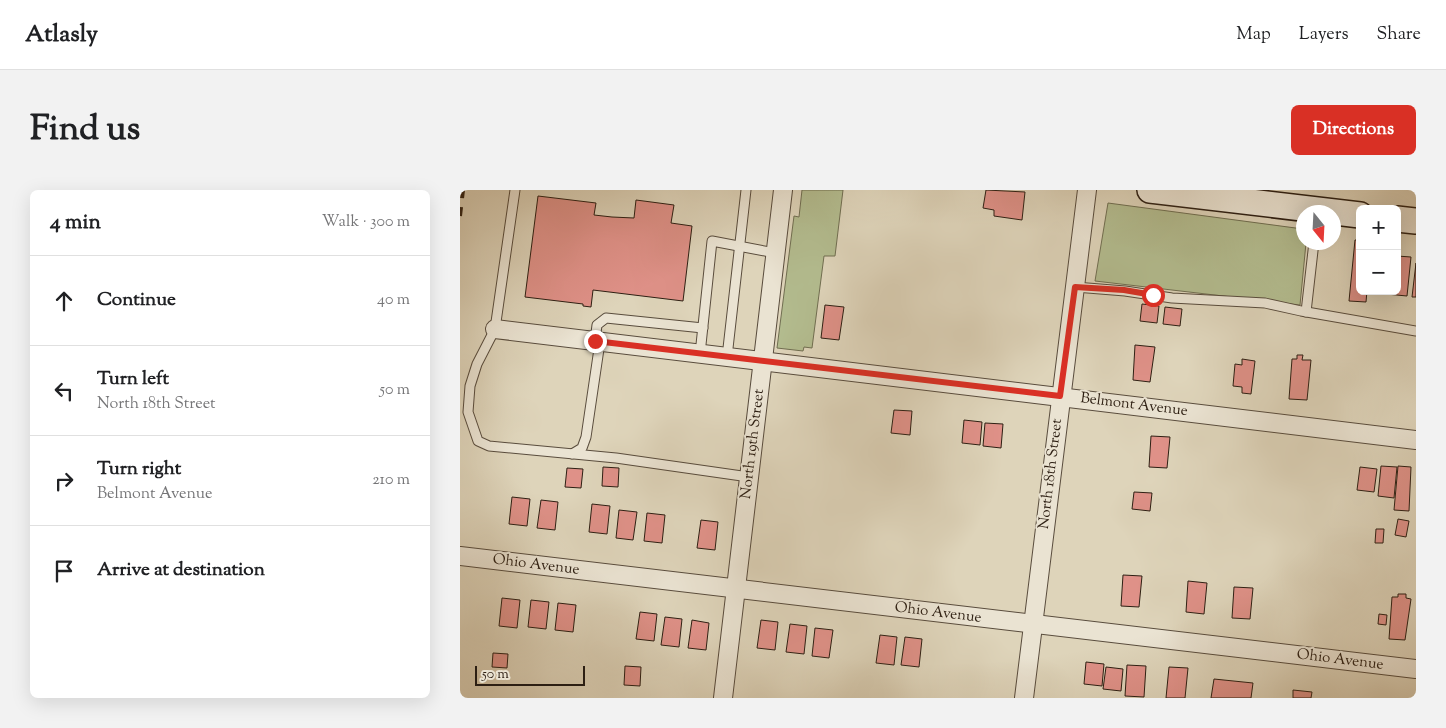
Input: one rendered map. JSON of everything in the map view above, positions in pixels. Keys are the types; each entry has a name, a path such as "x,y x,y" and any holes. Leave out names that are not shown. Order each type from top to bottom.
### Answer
{"main road":[{"path":"1150,190 1266,197 1296,205"},
{"path":"1341,213 1356,215"},
{"path":"1401,219 1416,221"}],"street":[{"name":"North 19th Street","path":"723,698 782,190"},
{"name":"North 18th Street","path":"1024,698 1087,190"},
{"name":"Belmont Avenue","path":"495,329 1416,440"},
{"name":"Ohio Avenue","path":"460,556 1416,669"}],"lane":[{"path":"515,190 495,329 477,364 470,386 468,412 478,441 489,446 571,454 749,477"},
{"path":"727,357 746,190"},
{"path":"700,354 712,241 739,248 775,253"},
{"path":"1306,312 1313,250"},
{"path":"1075,287 1124,290 1172,298 1265,303 1416,331"},
{"path":"571,454 582,448 586,437 598,341 597,325 606,318 703,328"}],"green space":[{"path":"802,190 843,190 835,256 824,256 812,348 804,347 803,351 777,348 794,216 799,217"},
{"path":"1108,203 1296,228 1296,250 1305,250 1300,305 1095,281"}],"building":[{"path":"986,190 1025,192 1022,220 994,216 994,210 983,208"},
{"path":"538,196 596,203 594,215 612,217 634,218 636,200 674,205 671,223 692,226 683,301 593,290 591,307 583,306 583,304 525,297"},
{"path":"1356,240 1356,295 1367,295 1366,302 1349,301"},
{"path":"1401,256 1411,257 1407,296 1396,295 1401,295"},
{"path":"1416,263 1416,297 1412,297"},
{"path":"1142,304 1159,306 1157,323 1140,321"},
{"path":"825,305 844,307 839,340 821,338"},
{"path":"1165,307 1182,309 1180,326 1163,324"},
{"path":"1135,345 1155,347 1150,382 1133,380"},
{"path":"1297,355 1303,355 1302,360 1311,360 1307,400 1289,399 1292,359 1297,359"},
{"path":"1242,359 1255,361 1251,394 1242,393 1242,387 1233,386 1235,364 1242,365"},
{"path":"894,410 912,411 910,435 891,433"},
{"path":"964,420 982,422 980,445 962,443"},
{"path":"985,423 1003,424 1001,448 983,446"},
{"path":"1151,436 1170,437 1167,468 1149,467"},
{"path":"1381,466 1397,467 1394,498 1378,496"},
{"path":"1398,466 1411,467 1409,511 1394,510"},
{"path":"603,467 619,468 618,487 602,486"},
{"path":"1360,467 1377,469 1374,492 1357,490"},
{"path":"567,468 583,469 581,488 565,487"},
{"path":"1134,492 1152,493 1150,511 1132,509"},
{"path":"512,497 530,499 527,526 509,524"},
{"path":"541,500 558,502 555,530 537,528"},
{"path":"592,504 610,506 607,534 589,532"},
{"path":"619,510 637,512 633,540 616,538"},
{"path":"647,513 665,515 662,543 644,541"},
{"path":"1398,519 1409,521 1406,537 1395,535"},
{"path":"701,520 718,522 715,550 697,548"},
{"path":"1376,529 1384,529 1383,543 1375,543"},
{"path":"1123,575 1142,576 1139,607 1121,606"},
{"path":"1188,581 1207,583 1204,614 1186,612"},
{"path":"1234,587 1253,588 1250,619 1232,618"},
{"path":"1398,594 1406,594 1406,598 1411,599 1405,640 1389,639 1392,597 1398,597"},
{"path":"502,598 520,600 517,628 499,626"},
{"path":"531,600 549,602 546,629 528,627"},
{"path":"558,603 576,605 573,632 555,630"},
{"path":"640,612 657,614 654,641 636,639"},
{"path":"1379,614 1387,615 1386,625 1378,624"},
{"path":"665,617 682,619 679,647 661,645"},
{"path":"692,620 709,623 706,650 688,648"},
{"path":"761,620 778,622 775,650 757,648"},
{"path":"790,624 807,626 804,654 786,652"},
{"path":"815,628 833,630 829,658 812,656"},
{"path":"880,635 897,637 894,665 876,663"},
{"path":"905,637 922,639 919,667 901,665"},
{"path":"493,653 508,654 507,668 492,667"},
{"path":"1086,662 1104,664 1102,686 1084,684"},
{"path":"1127,665 1146,666 1144,697 1125,696"},
{"path":"625,666 641,667 640,686 624,685"},
{"path":"1106,667 1123,669 1121,691 1103,689"},
{"path":"1169,667 1188,668 1185,698 1166,698"},
{"path":"1214,679 1253,683 1251,698 1211,698"},
{"path":"1293,690 1312,692 1311,698 1293,698"}],"railway":[{"path":"460,216 463,190"}],"route":[{"path":"595,341 1060,396 1075,287 1124,290 1153,295"}]}
